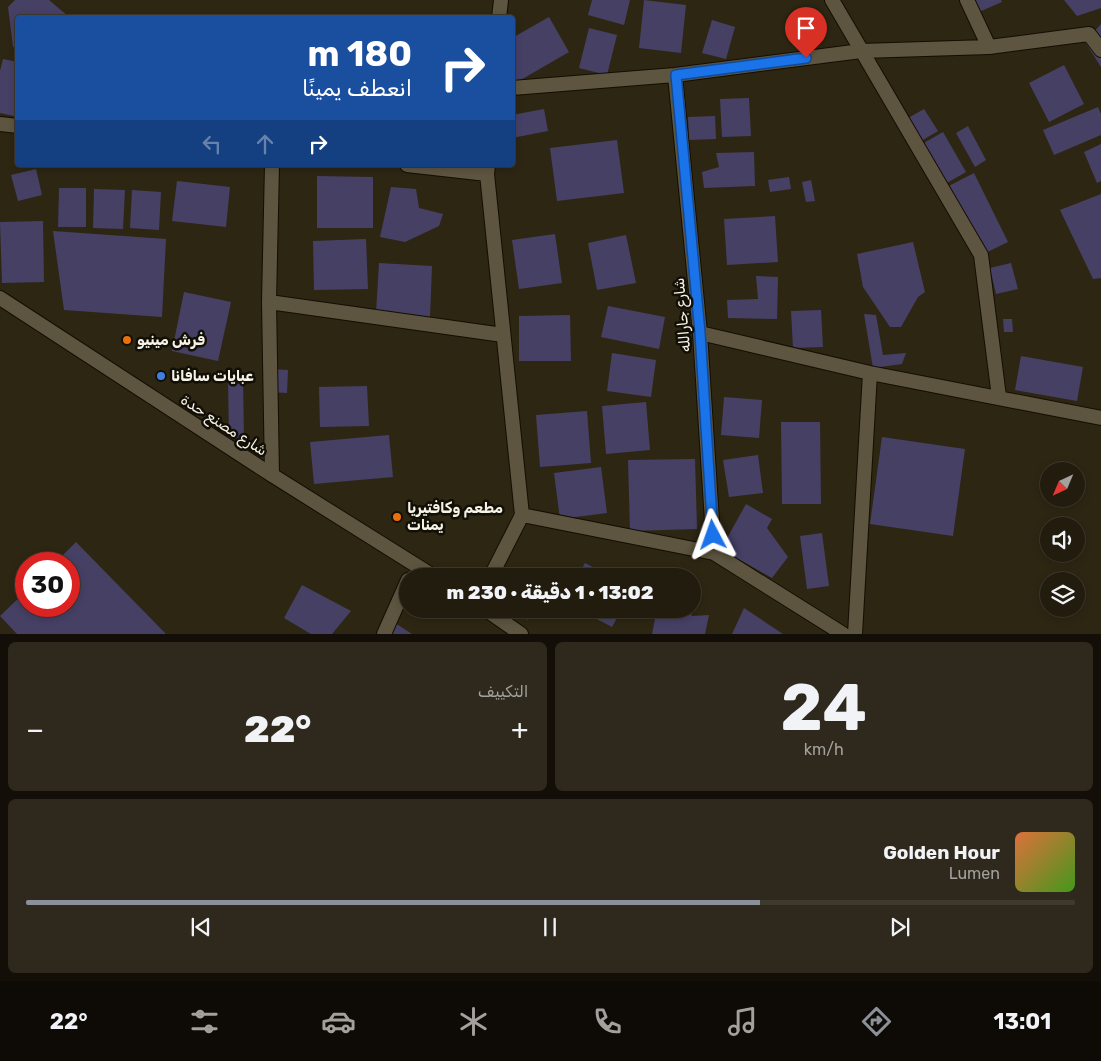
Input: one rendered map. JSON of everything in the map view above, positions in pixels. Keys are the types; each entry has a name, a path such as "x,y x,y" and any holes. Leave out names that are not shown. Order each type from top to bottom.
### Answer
{"street":[{"path":"499,15 501,0"},
{"path":"832,0 981,254 999,397"},
{"path":"967,0 989,47"},
{"path":"515,88 676,75 861,51 989,47 1089,34 1101,50"},
{"name":"شارع جارالله","path":"676,75 700,333 714,553"},
{"path":"0,124 15,126"},
{"path":"272,167 269,302 272,475"},
{"path":"448,167 488,169 522,515 495,568"},
{"name":"شارع مصنع حدة","path":"1,300 272,475 403,568"},
{"path":"269,302 503,335"},
{"path":"700,333 870,373 1101,418"},
{"path":"855,634 870,373"},
{"path":"522,515 714,553 843,634"},
{"path":"384,634 399,599"},
{"path":"498,618 521,634"}],"building":[{"path":"15,0 49,0 67,15 15,15 15,47 13,47 8,7"},
{"path":"592,0 630,0 624,25 588,15"},
{"path":"644,0 686,5 681,53 639,48"},
{"path":"963,0 1001,0 1002,2 972,15"},
{"path":"1064,0 1101,0 1101,8 1077,16"},
{"path":"549,17 569,52 515,83 515,36"},
{"path":"712,20 735,27 726,59 702,53"},
{"path":"1101,24 1101,67 1085,42"},
{"path":"589,28 617,35 607,75 579,68"},
{"path":"3,59 15,61 15,116 0,113 0,71"},
{"path":"1064,65 1084,104 1049,122 1029,83"},
{"path":"749,98 751,136 722,137 720,99"},
{"path":"1098,107 1101,114 1101,135 1054,155 1043,130"},
{"path":"544,109 548,131 515,137 515,114"},
{"path":"924,109 938,131 916,144 903,121"},
{"path":"715,116 716,139 689,140 688,117"},
{"path":"968,126 986,160 975,167 956,133"},
{"path":"943,132 966,172 940,187 917,147"},
{"path":"617,140 624,193 557,201 550,148"},
{"path":"1101,144 1101,181 1097,183 1084,152"},
{"path":"754,152 755,186 704,188 702,172 719,167 716,153"},
{"path":"36,169 42,195 18,201 11,175"},
{"path":"974,173 1008,242 977,257 943,189"},
{"path":"317,176 373,177 373,228 317,228"},
{"path":"789,177 791,189 770,192 768,180"},
{"path":"811,180 815,201 806,202 802,182"},
{"path":"177,181 230,187 226,227 172,221"},
{"path":"391,187 416,189 419,208 443,214 439,226 405,242 380,237"},
{"path":"59,188 86,188 86,227 58,227"},
{"path":"94,189 125,190 123,229 93,228"},
{"path":"132,190 161,192 159,230 130,228"},
{"path":"1101,194 1101,278 1093,279 1060,210"},
{"path":"775,216 778,262 727,265 724,219"},
{"path":"43,221 44,282 2,283 0,222"},
{"path":"53,231 166,239 162,317 64,310"},
{"path":"555,234 562,283 519,289 512,240"},
{"path":"626,235 636,283 597,290 588,243"},
{"path":"366,239 368,289 314,290 313,241"},
{"path":"913,242 925,292 918,297 901,327 890,327 863,287 857,254"},
{"path":"379,263 432,266 430,317 376,313"},
{"path":"1011,263 1018,289 996,294 990,268"},
{"path":"756,276 778,277 777,319 728,318 727,300 758,299"},
{"path":"184,292 231,302 218,361 172,351"},
{"path":"608,306 665,317 659,349 601,337"},
{"path":"821,310 823,347 793,348 791,311"},
{"path":"864,314 876,315 883,355 906,353 902,364 873,368"},
{"path":"570,315 571,361 519,361 519,316"},
{"path":"1003,319 1012,319 1013,332 1004,332"},
{"path":"612,353 656,360 651,397 607,391"},
{"path":"1021,356 1083,367 1077,401 1015,390"},
{"path":"270,369 288,370 287,393 269,392"},
{"path":"228,379 243,379 244,439 229,439"},
{"path":"367,386 369,426 320,427 319,387"},
{"path":"724,397 762,400 759,438 721,435"},
{"path":"646,402 650,450 606,454 602,406"},
{"path":"587,411 591,463 540,467 536,415"},
{"path":"781,422 820,422 821,504 782,504"},
{"path":"389,435 393,477 314,484 310,442"},
{"path":"882,437 965,449 953,536 870,524"},
{"path":"758,455 763,493 729,497 723,460"},
{"path":"695,459 697,529 630,531 628,460"},
{"path":"601,467 607,513 560,519 554,473"},
{"path":"746,504 772,519 767,528 788,557 772,578 721,549"},
{"path":"822,533 829,586 807,589 800,536"},
{"path":"76,542 166,634 17,634 0,616 15,602 15,617 80,617 80,552 66,552"},
{"path":"585,563 595,568 582,568"},
{"path":"302,585 351,611 332,634 311,634 284,618"},
{"path":"744,608 783,634 732,634"},
{"path":"701,615 709,615 705,634 652,634 655,618 701,618"},
{"path":"595,618 617,618 612,627"},
{"path":"395,623 412,634 388,634"}],"place":[{"name":"فرش مينيو","path":"127,340"},
{"name":"عبايات سافانا","path":"161,376"},
{"name":"مطعم وكافتيريا يمنات","path":"397,517"}],"route":[{"path":"713,535 700,333 676,75 806,58"}]}
